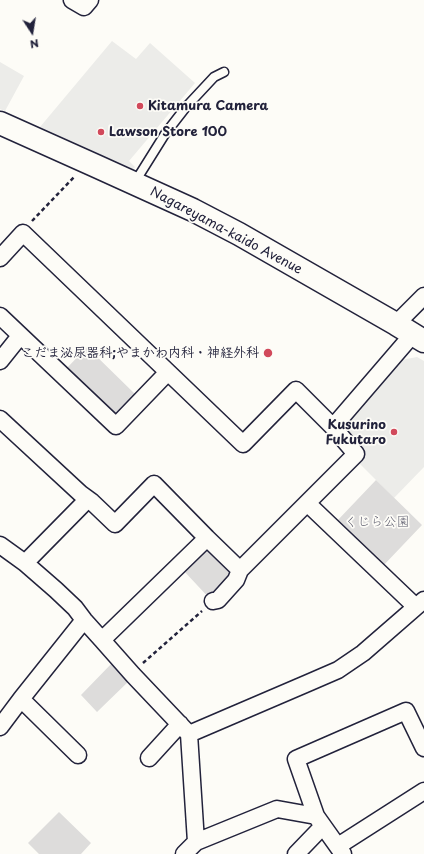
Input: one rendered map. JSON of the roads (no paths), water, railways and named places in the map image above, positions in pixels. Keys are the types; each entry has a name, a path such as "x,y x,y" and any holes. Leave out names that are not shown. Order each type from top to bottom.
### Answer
{"street":[{"path":"72,0 84,7 90,0"},
{"name":"Nagareyama-kaido Avenue","path":"0,123 193,210 239,234 411,333"},
{"path":"0,258 23,233 243,444 296,390 356,454 240,570 236,580 218,600 213,601"},
{"path":"333,428 411,333 424,296"},
{"path":"0,316 116,426 168,372"},
{"path":"0,361 20,336"},
{"path":"0,419 115,524 154,484 240,570"},
{"path":"25,563 88,499"},
{"path":"149,758 184,729 308,683 338,670 363,653 420,604 307,503"},
{"path":"102,640 207,538"},
{"path":"0,545 25,563 75,608 131,673 184,729 196,842"},
{"path":"0,727 84,620"},
{"path":"21,699 78,755"},
{"path":"424,748 406,711 296,759 319,821 341,850 424,790"},
{"path":"184,854 196,842 277,809 319,821"},
{"path":"296,854 319,821"}],"lane":[{"path":"134,183 165,134 186,107 214,77 224,72"}],"place":[{"name":"Kitamura Camera","path":"140,106"},
{"name":"Lawson Store 100","path":"101,132"},
{"name":"こだま泌尿器科;やまかわ内科・神経外科","path":"268,353"},
{"name":"Kusurino Fukutaro","path":"394,432"}],"park label":[{"name":"くじら公園","path":"377,522"}]}
